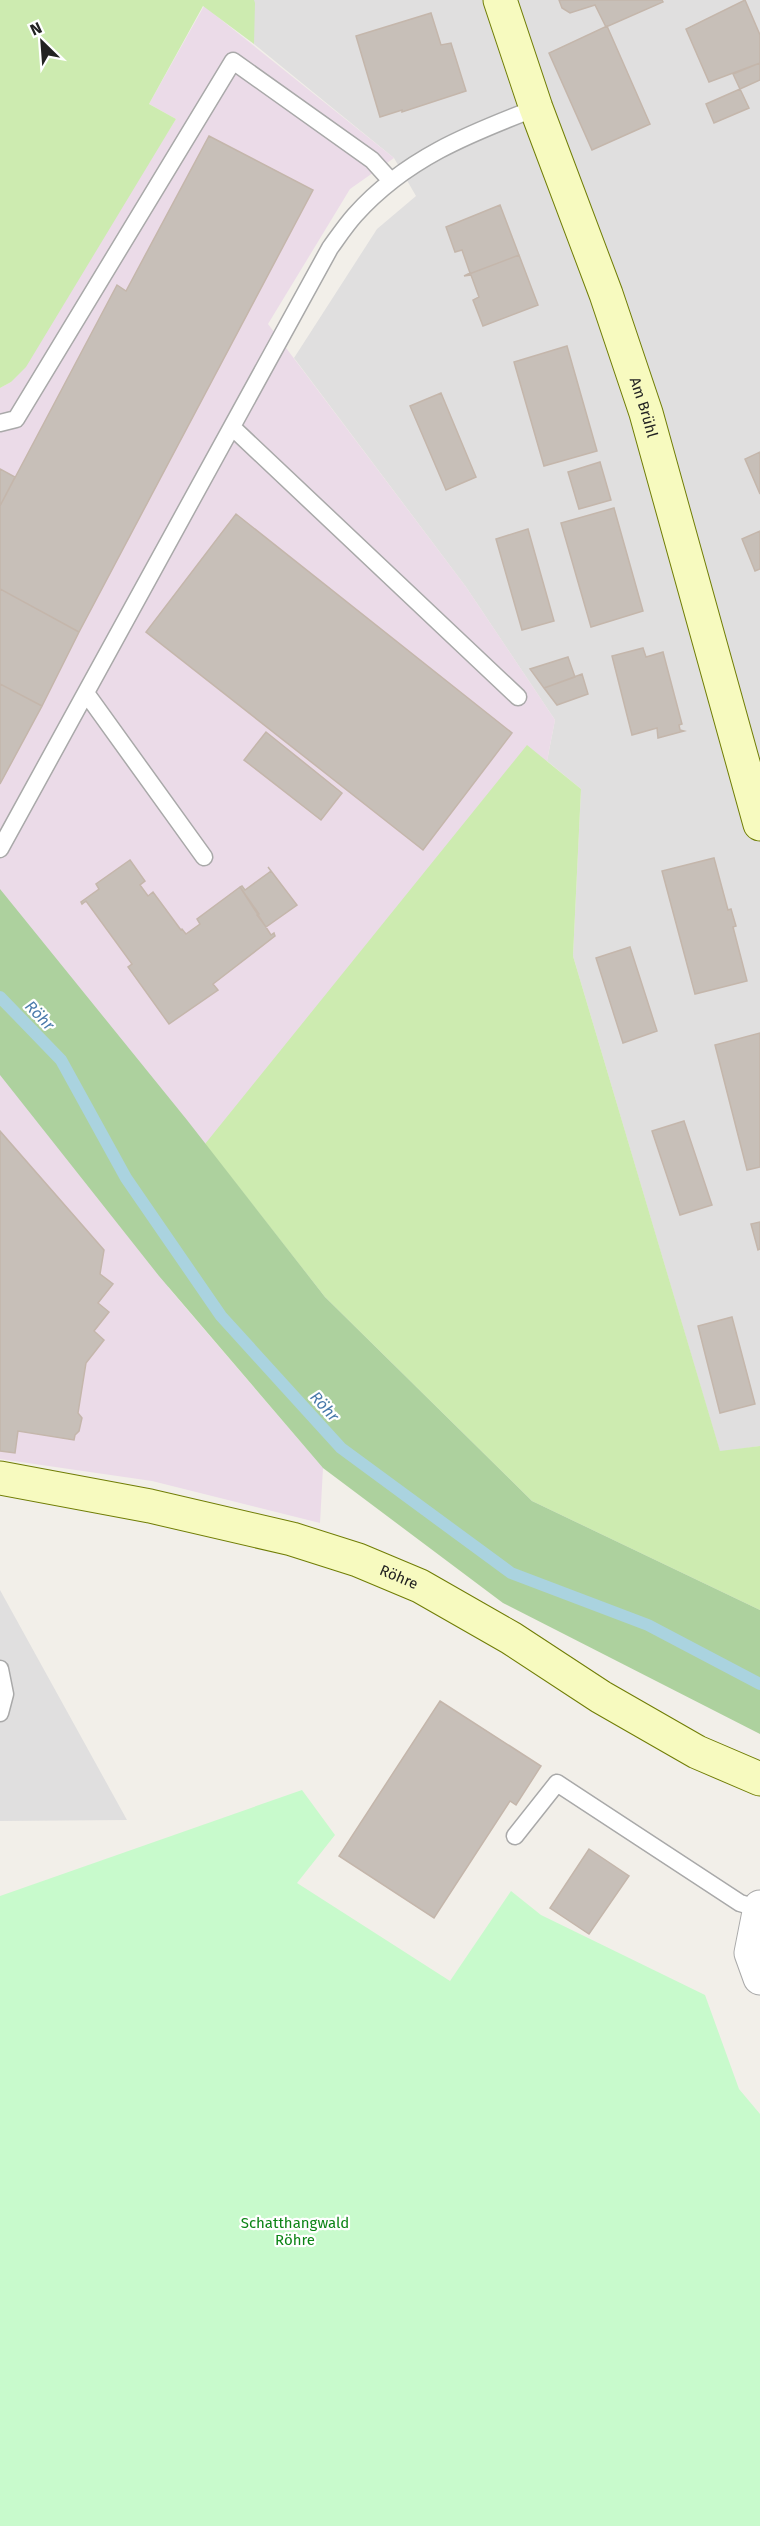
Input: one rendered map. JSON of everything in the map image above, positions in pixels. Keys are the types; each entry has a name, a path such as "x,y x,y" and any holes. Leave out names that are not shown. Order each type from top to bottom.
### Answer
{"street":[{"name":"Am Brühl","path":"500,0 536,108 606,294 646,413 760,824"},
{"name":"Röhre","path":"0,1478 140,1504 292,1539 358,1560 420,1586 511,1638 601,1697 697,1752 760,1779"},
{"path":"760,1908 751,1953 760,1978"}],"lane":[{"path":"0,423 16,419 233,62 372,160 390,182"},
{"path":"0,849 330,248 354,216 390,182 422,159 470,133 536,108"},
{"path":"232,427 518,697"},
{"path":"86,693 204,857"},
{"path":"0,1669 5,1694 0,1713"},
{"path":"515,1836 557,1783 740,1903 760,1908"}],"shaded area":[{"path":"254,0 760,0 760,1446 720,1452 573,956 581,789 547,761 555,720 466,587 294,358 377,229 416,196 394,158 254,44"},
{"path":"204,6 394,158 350,189 268,324 466,587 555,720 547,761 168,1287 323,1468 320,1523 152,1481 0,1459 0,388 11,382 176,119 149,104"},
{"path":"0,1590 127,1820 0,1821"}],"green space":[{"path":"0,0 254,0 255,3 254,44 203,6 149,104 176,119 26,367 11,382 0,388"},
{"path":"527,745 581,789 573,956 720,1451 760,1446 760,1610 532,1501 325,1297 205,1144"},
{"path":"0,889 187,1120 325,1297 532,1501 760,1610 760,1734 503,1603 323,1468 159,1276 0,1075"},
{"name":"Schatthangwald Röhre","path":"302,1790 335,1835 297,1883 450,1981 511,1891 541,1915 705,1995 739,2089 760,2114 760,2526 0,2526 0,1896"}],"building":[{"path":"559,0 662,0 663,2 606,27 595,5 570,13 562,8"},
{"path":"745,0 760,35 760,63 709,82 686,29"},
{"path":"431,13 441,45 451,43 466,91 380,117 356,36"},
{"path":"607,26 650,124 592,150 549,53"},
{"path":"760,63 760,80 740,89 733,74"},
{"path":"740,89 749,108 714,123 706,104"},
{"path":"209,136 313,190 79,632 0,589 0,506 117,285 126,291"},
{"path":"500,205 519,255 464,276 470,273 462,250 455,252 446,227"},
{"path":"519,255 538,305 483,326 473,300 479,297 471,275 464,276"},
{"path":"567,346 597,451 544,466 514,362"},
{"path":"441,393 476,477 446,490 410,406"},
{"path":"760,452 760,494 745,459"},
{"path":"600,462 611,500 579,509 568,472"},
{"path":"0,469 15,477 0,506"},
{"path":"614,508 643,611 591,627 561,523"},
{"path":"236,514 512,733 423,850 146,632"},
{"path":"528,529 554,621 522,630 496,539"},
{"path":"760,531 760,569 755,571 742,539"},
{"path":"0,589 79,632 42,706 0,684"},
{"path":"643,648 646,657 663,652 682,724 679,725 680,730 684,731 658,738 657,728 632,735 612,656"},
{"path":"568,657 575,677 544,688 530,669"},
{"path":"582,674 588,694 557,705 544,688"},
{"path":"0,684 42,706 0,784"},
{"path":"266,732 342,793 321,820 244,760"},
{"path":"714,858 728,910 731,909 736,926 733,927 747,981 695,994 662,871"},
{"path":"130,860 145,881 140,885 148,896 153,892 186,934 200,924 197,919 240,887 271,935 274,933 275,936 213,984 218,990 169,1024 128,967 132,964 86,901 82,904 81,902 99,889 96,884"},
{"path":"268,867 297,905 266,927 240,887 242,886 245,890 271,871"},
{"path":"630,947 657,1031 623,1043 596,958"},
{"path":"760,1033 760,1167 747,1170 715,1045"},
{"path":"684,1121 712,1205 680,1215 652,1131"},
{"path":"0,1131 104,1250 100,1274 113,1284 98,1303 109,1312 94,1331 104,1340 86,1363 78,1413 82,1418 74,1440 18,1431 15,1453 0,1451"},
{"path":"760,1222 760,1249 758,1250 751,1224"},
{"path":"732,1317 755,1404 720,1413 698,1326"},
{"path":"440,1701 541,1766 516,1805 510,1801 434,1918 339,1856"},
{"path":"589,1849 629,1876 589,1934 550,1908"}],"waterway":[{"name":"Röhr","path":"0,997 61,1060 126,1178 221,1316 341,1448 511,1573 648,1625 760,1684"}]}
